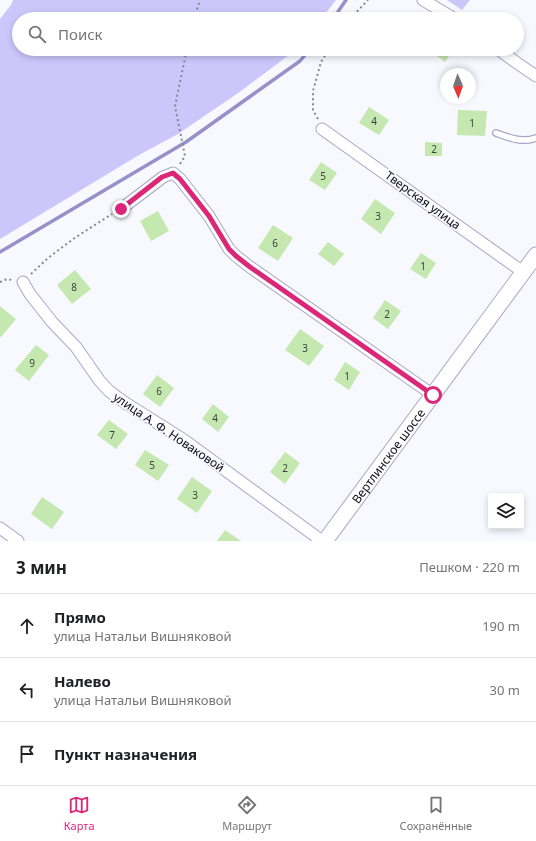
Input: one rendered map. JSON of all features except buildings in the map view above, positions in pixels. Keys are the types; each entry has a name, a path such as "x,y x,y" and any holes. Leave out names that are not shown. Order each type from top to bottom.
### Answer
{"main road":[{"name":"Вертлинское шоссе","path":"325,541 536,254"}],"street":[{"path":"423,0 443,12"},
{"path":"508,56 536,76"},
{"name":"Тверская улица","path":"322,129 523,272"},
{"path":"121,209 162,177 173,173 180,179 209,216 229,249 236,256 433,395"},
{"name":"улица А. Ф. Новаковой","path":"23,282 30,294 48,317 76,347 99,380 109,391 184,440 322,541"},
{"path":"0,528 18,541"}],"lane":[{"path":"496,133 518,140 529,140 536,138"}],"path":[{"path":"196,12 200,0"},
{"path":"357,12 368,0"},
{"path":"173,173 185,156 175,106 186,56"},
{"path":"322,129 313,110 313,91 321,62 325,56"},
{"path":"23,282 48,258 76,237 121,209"}],"shaded area":[{"path":"13,0 336,0 327,12 12,12 12,56 288,56 241,91 178,134 139,155 0,239 0,19"},
{"path":"447,0 470,0 462,10"}],"waterway":[{"path":"338,12 346,0"},
{"path":"0,252 186,142 300,61 304,56"}],"route":[{"path":"121,209 162,177 173,173 180,179 209,216 229,249 236,256 433,395"}]}
